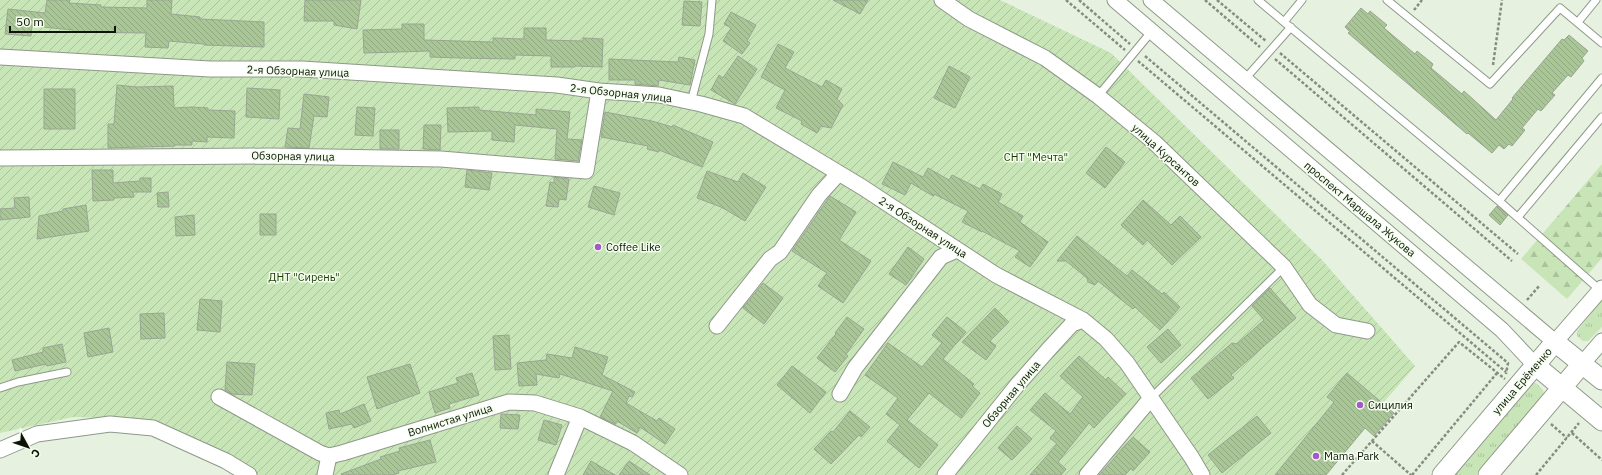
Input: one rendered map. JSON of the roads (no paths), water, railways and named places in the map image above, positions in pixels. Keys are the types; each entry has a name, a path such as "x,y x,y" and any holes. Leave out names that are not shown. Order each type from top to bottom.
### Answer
{"street":[{"name":"улица Курсантов","path":"942,0 969,19 1045,58 1098,96 1154,142 1284,267 1310,305 1336,324 1367,330"},
{"name":"проспект Маршала Жукова","path":"1115,0 1502,330 1535,365 1602,421"},
{"path":"1151,0 1518,311 1602,380"},
{"name":"2-я Обзорная улица","path":"0,57 210,69 302,69 557,85 599,91 660,95 744,116 839,173 996,275 1083,320 1106,339 1127,363 1202,475"},
{"name":"Обзорная улица","path":"0,158 271,156 441,159 586,171 599,91"},
{"path":"717,326 770,259 780,252 819,195 839,173"},
{"path":"840,394 855,368 941,257 957,250"},
{"name":"улица Ерёменко","path":"1442,475 1601,289"},
{"name":"Обзорная улица","path":"945,475 1018,384 1049,349 1072,324 1083,320"},
{"path":"1488,475 1602,341"},
{"path":"219,397 320,453 329,456 325,475"},
{"path":"1087,475 1151,398"},
{"name":"Волнистая улица","path":"329,456 509,402 535,403 580,417 633,443 680,475"},
{"path":"556,475 580,417"},
{"path":"0,450 37,434 110,424 153,428 226,461 249,475"}],"lane":[{"path":"691,102 709,34 712,0"},
{"path":"1258,0 1518,216 1601,289"},
{"path":"1284,22 1302,0"},
{"path":"1387,0 1490,84 1560,8 1602,43"},
{"path":"1578,22 1596,0"},
{"path":"1245,79 1291,28"},
{"path":"1098,96 1136,49 1152,32"},
{"path":"1500,201 1602,78"},
{"path":"1518,216 1602,118"},
{"path":"1151,398 1284,267"},
{"path":"0,388 18,382 67,372"}],"place":[{"name":"Coffee Like","path":"598,247"},
{"name":"Сицилия","path":"1360,405"},
{"name":"Mama Park","path":"1316,456"}],"park label":[{"name":"СНТ \"Мечта\"","path":"1036,157"},
{"name":"ДНТ \"Сирень\"","path":"304,277"}]}
